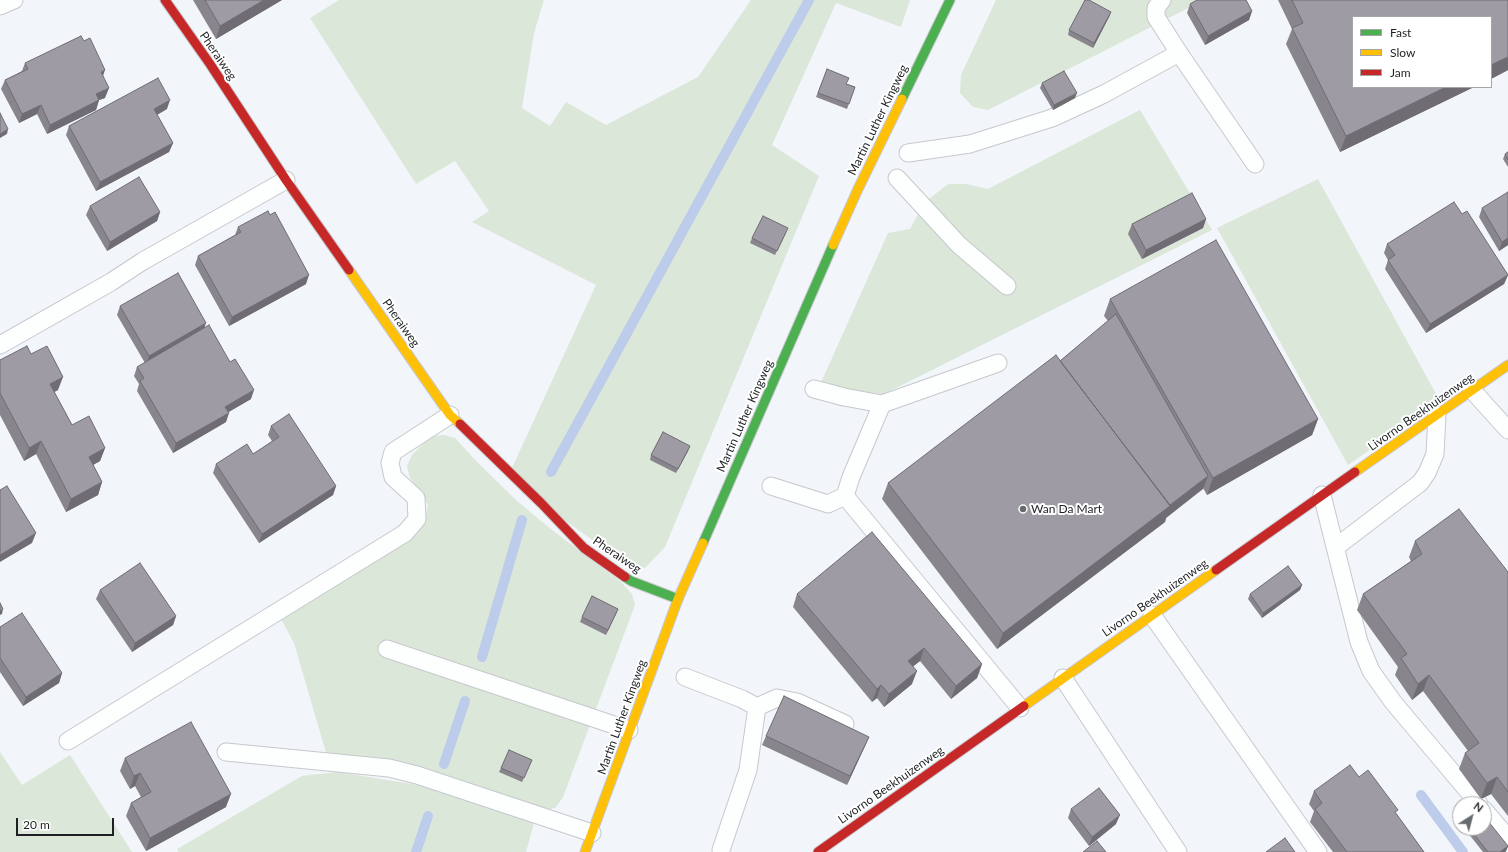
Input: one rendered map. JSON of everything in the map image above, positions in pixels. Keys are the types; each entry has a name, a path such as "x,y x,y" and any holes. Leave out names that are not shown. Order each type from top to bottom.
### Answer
{"street":[{"name":"Pheraiweg","path":"165,0 210,64 286,180 450,415 541,503 584,548 631,581 678,599"},
{"name":"Martin Luther Kingweg","path":"585,852 678,599 858,189 950,0"},
{"name":"Livorno Beekhuizenweg","path":"818,852 1508,364"}],"lane":[{"path":"0,6 14,0"},
{"path":"1162,0 1156,8 1156,17 1255,164"},
{"path":"908,153 970,144 1052,118 1104,94 1179,53"},
{"path":"897,178 959,245 1007,286"},
{"path":"0,345 111,282 143,261 286,180"},
{"path":"814,389 844,397 882,404 998,363"},
{"path":"1472,390 1508,430"},
{"path":"771,486 828,504 845,496 851,477 882,404"},
{"path":"68,741 405,533 417,519 416,498 393,477 390,463 393,452 450,415"},
{"path":"1336,547 1420,483 1427,473 1435,454 1437,415"},
{"path":"1322,495 1359,642 1371,671 1393,702 1472,796"},
{"path":"845,496 1020,708"},
{"path":"1152,615 1318,852"},
{"path":"387,649 630,730"},
{"path":"685,677 742,699 757,707"},
{"path":"1063,678 1178,852"},
{"path":"757,707 777,698 797,702 845,724"},
{"path":"721,850 748,770 757,707"},
{"path":"226,752 389,768 417,775 592,833"},
{"path":"1492,819 1508,838"}],"green space":[{"path":"339,0 544,0 534,33 522,108 550,126 566,102 606,125 698,77 751,0 910,0 901,27 836,3 772,145 819,176 665,547 645,568 626,564 556,514 512,468 596,285 472,222 489,211 455,161 416,184 310,18"},
{"path":"996,0 1204,0 988,110 973,107 960,93 961,75"},
{"path":"1140,110 1212,230 856,408 840,406 827,399 819,387 888,233 910,229 924,203 948,184 966,184 988,189"},
{"path":"1318,179 1440,401 1348,465 1217,228"},
{"path":"444,435 455,438 517,501 552,530 620,581 632,594 635,605 563,797 556,807 545,812 327,756 294,643 281,619 417,534 425,519 428,505 410,478 407,466 412,455 423,444 433,436"},
{"path":"0,752 22,785 70,755 132,852 0,852"},
{"path":"337,772 425,786 534,823 526,852 179,852 177,849 302,776"}],"building":[{"path":"205,0 264,0 220,26"},
{"path":"1085,0 1089,0 1111,12 1094,43 1069,30"},
{"path":"1197,0 1246,0 1252,11 1208,36 1190,4"},
{"path":"1292,0 1508,0 1508,57 1492,65 1492,16 1352,16 1352,88 1444,88 1346,136 1292,28 1303,23"},
{"path":"81,36 84,41 90,38 105,70 101,72 109,88 96,94 99,100 50,125 41,105 22,114 5,80 28,69 25,63"},
{"path":"827,69 849,78 846,84 855,87 849,104 818,93"},
{"path":"1064,71 1077,93 1054,105 1042,83"},
{"path":"158,78 170,100 154,109 173,143 100,182 69,126"},
{"path":"0,113 8,129 0,134"},
{"path":"1508,152 1508,160 1505,154"},
{"path":"139,177 160,212 110,242 90,206"},
{"path":"1508,192 1508,238 1502,242 1482,208"},
{"path":"1192,193 1206,219 1146,250 1132,224"},
{"path":"1454,202 1462,214 1467,211 1508,275 1430,324 1388,260 1395,255 1387,244"},
{"path":"268,211 270,215 275,212 309,275 232,317 198,256 241,232 238,227"},
{"path":"763,216 788,228 777,251 752,238"},
{"path":"1216,240 1318,419 1213,478 1110,299"},
{"path":"178,273 206,323 149,356 120,306"},
{"path":"1116,314 1208,476 1170,505 1060,361"},
{"path":"209,325 230,362 235,359 254,390 225,407 229,413 176,443 140,381 144,378 137,367"},
{"path":"27,346 31,354 47,346 63,377 50,384 72,425 89,416 105,448 89,457 102,482 71,499 41,441 29,448 0,393 0,360"},
{"name":"Wan Da Mart","path":"1056,355 1170,506 1003,633 888,483"},
{"path":"289,414 336,486 262,534 216,464 247,444 253,454 279,437 271,426"},
{"path":"663,432 690,446 678,469 651,455"},
{"path":"7,486 36,533 0,555 0,490"},
{"path":"1459,509 1508,572 1508,792 1497,777 1487,783 1465,753 1479,743 1429,675 1418,684 1401,658 1407,654 1363,594 1422,554 1415,541"},
{"path":"872,532 982,664 956,686 924,648 908,661 917,671 889,694 881,685 877,689 797,594"},
{"path":"140,563 176,616 135,643 100,590"},
{"path":"1288,566 1302,585 1263,613 1250,594"},
{"path":"592,596 618,609 608,630 582,617"},
{"path":"0,603 3,609 0,611"},
{"path":"22,613 62,673 26,697 0,658 0,627"},
{"path":"784,696 869,737 850,776 766,736"},
{"path":"191,722 231,794 150,838 131,803 151,792 140,773 134,776 125,758"},
{"path":"509,750 532,760 524,778 501,768"},
{"path":"1350,765 1359,777 1368,770 1398,810 1395,812 1424,852 1347,852 1315,809 1322,803 1314,791"},
{"path":"1099,788 1120,815 1092,837 1071,809"},
{"path":"1492,826 1508,846 1500,852 1488,852 1475,836 1492,836"},
{"path":"1285,838 1295,852 1266,852"},
{"path":"1097,841 1106,852 1083,852"}],"waterway":[{"path":"551,472 809,0"},
{"path":"482,657 522,520"},
{"path":"444,764 465,701"},
{"path":"1421,795 1463,852"},
{"path":"416,852 428,816"}],"traffic: fast":[{"path":"902,99 950,0"},
{"path":"703,543 833,245"},
{"path":"625,577 631,581 678,599"}],"traffic: slow":[{"path":"833,245 858,189 902,99"},
{"path":"349,270 450,415 460,424"},
{"path":"1355,472 1508,365"},
{"path":"585,852 678,599 703,543"},
{"path":"1024,706 1216,570"}],"traffic: jam":[{"path":"165,0 210,64 286,180 349,270"},
{"path":"460,424 541,503 584,548 625,577"},
{"path":"1216,570 1355,472"},
{"path":"818,852 1024,706"}],"place":[{"name":"Wan Da Mart","path":"1023,509"}]}
